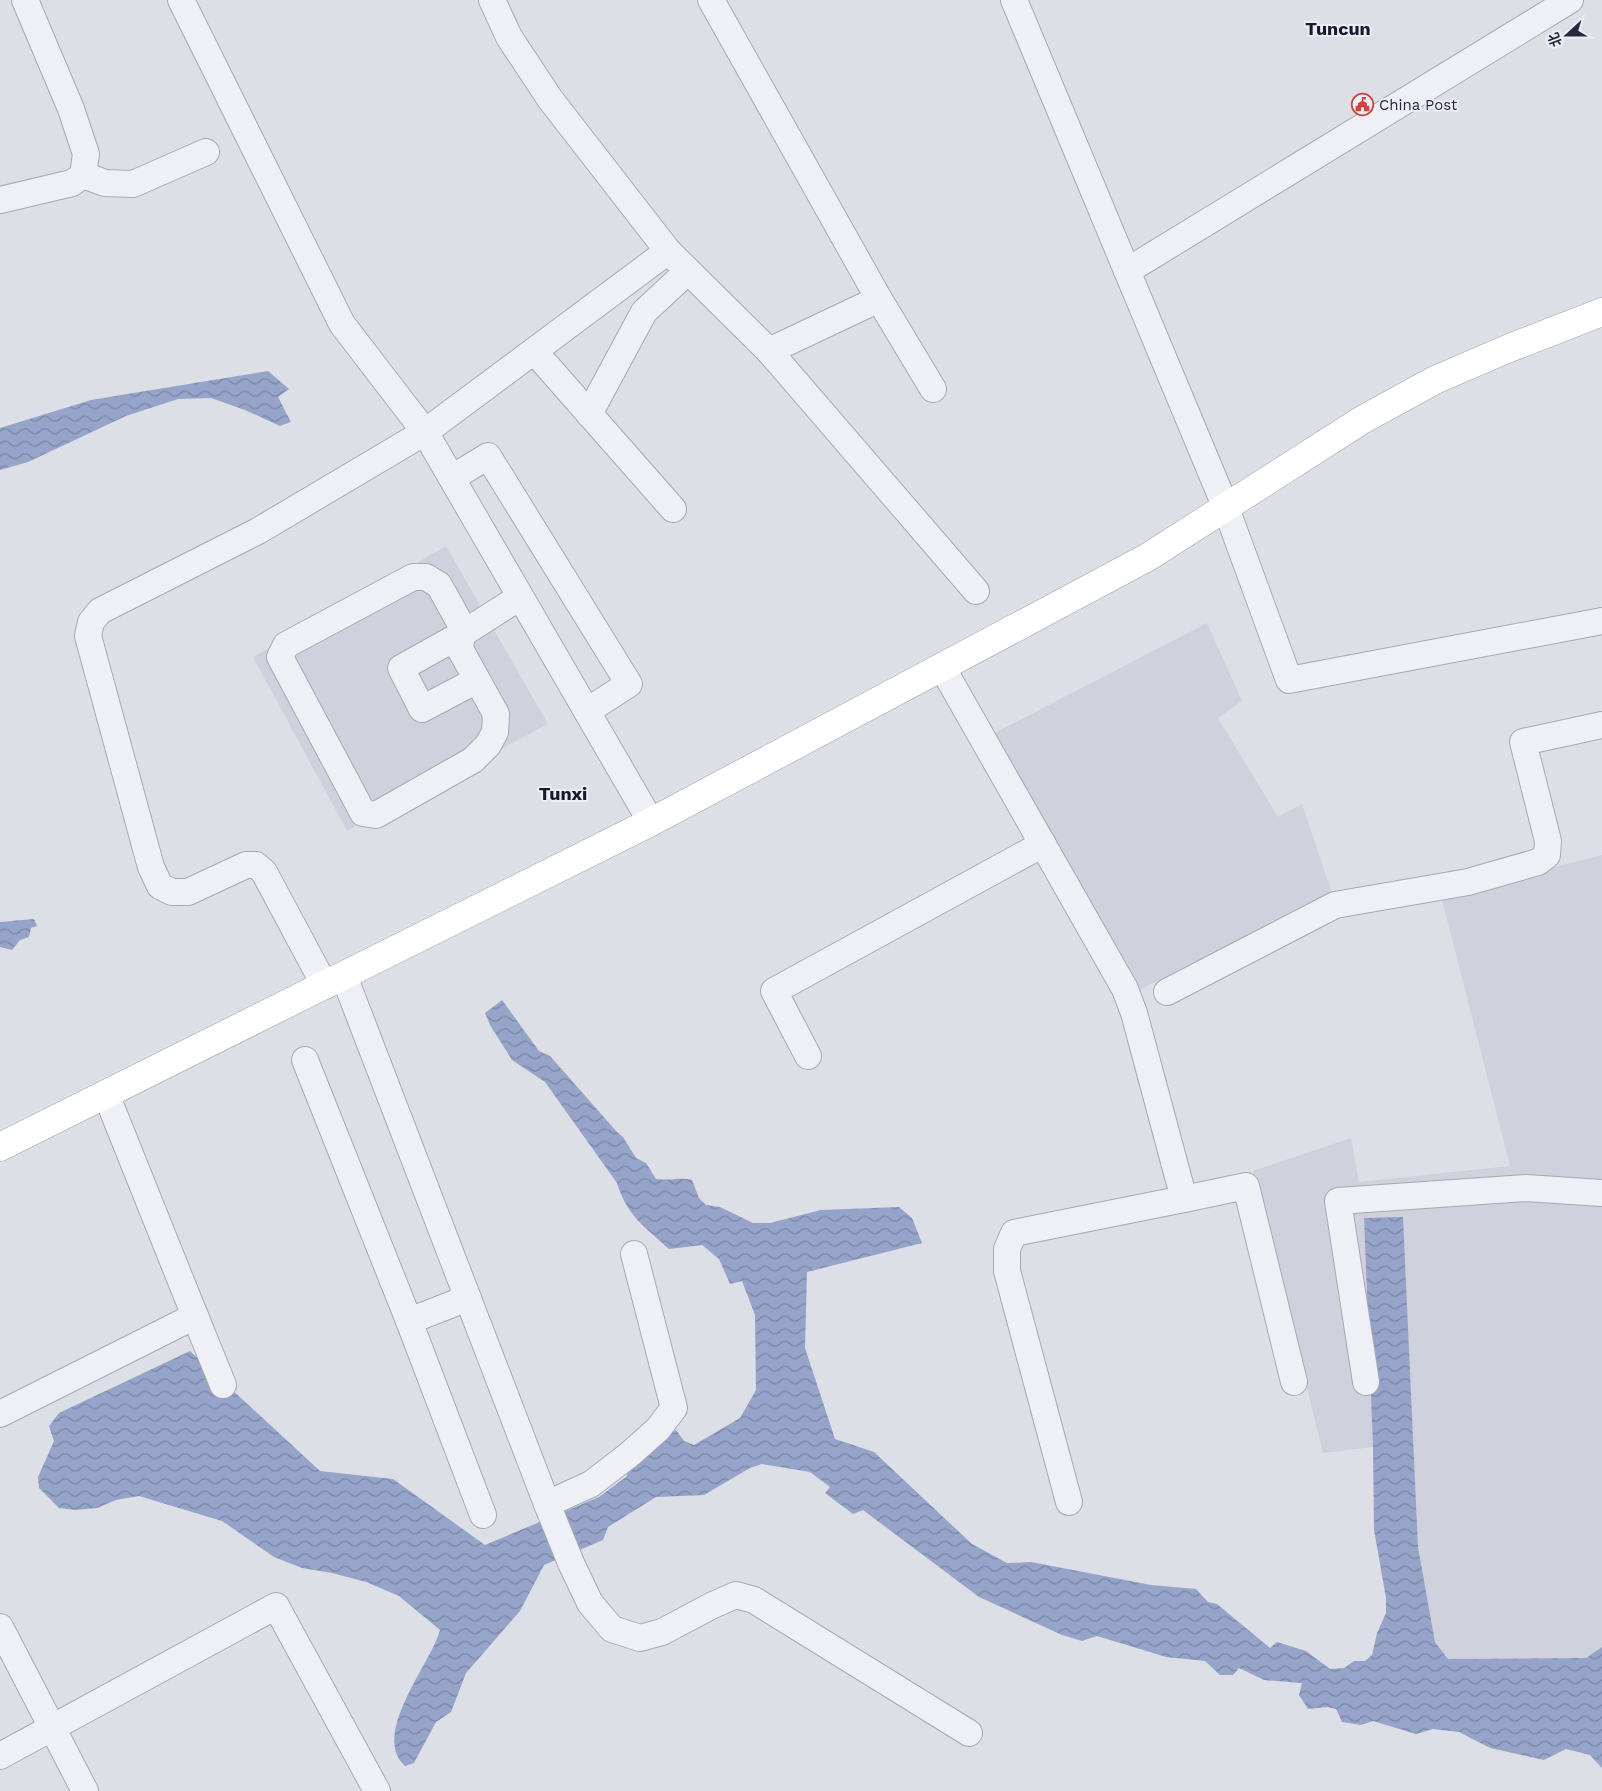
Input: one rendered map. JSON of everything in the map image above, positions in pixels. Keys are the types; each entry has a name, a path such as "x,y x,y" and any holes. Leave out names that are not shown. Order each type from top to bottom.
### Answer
{"main road":[{"path":"0,1147 651,822 1148,557 1362,420 1435,380 1507,349 1602,312"}],"street":[{"path":"0,200 72,182 83,175 86,154 70,109 25,0"},
{"path":"181,0 342,324 425,432 651,822"},
{"path":"492,0 509,37 550,99 668,252 769,350 976,590"},
{"path":"711,0 879,299 933,389"},
{"path":"1014,0 1226,508 1289,680 1602,621"},
{"path":"1127,271 1570,0"},
{"path":"83,175 105,183 133,184 206,152"},
{"path":"668,252 425,432 258,532 100,611 91,622 88,636 151,867 160,886 172,892 188,892 246,865 256,865 264,872 334,981 468,1298 549,1510 590,1603 612,1629 640,1638 662,1632 736,1595 754,1600 969,1733"},
{"path":"589,414 644,312 688,270"},
{"path":"769,350 879,299"},
{"path":"534,351 672,509"},
{"path":"452,478 488,456 629,684 587,711"},
{"path":"413,576 426,577 439,585 460,623 462,634 460,649 496,714 495,732 488,745 473,760 376,815 363,813 280,657 286,645 413,576"},
{"path":"477,680 422,709 401,668 462,634 520,597"},
{"path":"942,667 1125,989 1134,1012 1184,1199"},
{"path":"1167,992 1335,905 1468,882 1538,862 1547,855 1548,840 1523,742 1602,725"},
{"path":"808,1056 774,991 1042,844"},
{"path":"305,1060 409,1321 483,1515"},
{"path":"106,1094 222,1385"},
{"path":"1069,1502 1007,1271 1007,1249 1014,1234 1246,1186 1294,1382"},
{"path":"1366,1382 1338,1201 1526,1188 1602,1193"},
{"path":"549,1510 591,1484 630,1454 658,1429 674,1408 634,1254"},
{"path":"409,1321 468,1298"},
{"path":"0,1414 195,1316"},
{"path":"0,1756 276,1606 376,1791"},
{"path":"0,1627 85,1791"}],"shaded area":[{"path":"446,546 548,724 347,831 253,657"},
{"path":"1207,623 1242,701 1218,718 1278,817 1302,804 1332,893 1137,991 991,735"},
{"path":"1602,855 1602,1647 1586,1658 1447,1659 1435,1642 1418,1547 1403,1218 1364,1218 1373,1447 1323,1453 1253,1171 1351,1138 1359,1182 1510,1166 1441,896"}],"water":[{"path":"268,371 289,389 278,397 291,422 280,426 245,410 211,398 178,399 126,416 28,462 0,470 0,428 91,400"},
{"path":"34,919 37,926 31,928 29,937 20,940 12,950 0,947 0,922"},
{"path":"502,1000 539,1051 550,1056 623,1137 636,1158 646,1163 656,1179 692,1180 699,1198 706,1205 720,1207 753,1223 770,1223 821,1210 899,1207 912,1218 922,1243 807,1272 805,1348 835,1439 874,1452 972,1544 1007,1563 1031,1562 1151,1585 1196,1589 1208,1602 1217,1604 1270,1648 1277,1642 1306,1651 1330,1669 1344,1668 1354,1661 1365,1661 1372,1655 1377,1633 1386,1613 1386,1598 1374,1530 1373,1447 1364,1218 1403,1217 1418,1547 1435,1642 1448,1659 1586,1658 1602,1647 1602,1768 1590,1755 1566,1749 1544,1760 1490,1748 1459,1732 1433,1729 1416,1734 1373,1721 1361,1725 1342,1722 1336,1709 1327,1707 1308,1709 1299,1695 1302,1683 1264,1680 1239,1668 1233,1675 1220,1675 1205,1661 1166,1657 1097,1636 1082,1641 1062,1635 979,1597 863,1510 853,1514 825,1493 830,1487 810,1472 762,1464 750,1468 704,1495 656,1497 608,1527 603,1540 544,1565 520,1611 466,1673 451,1712 436,1722 414,1763 405,1766 396,1752 394,1736 398,1718 440,1630 399,1596 366,1582 332,1573 302,1568 274,1557 222,1521 139,1496 116,1500 97,1508 75,1510 59,1508 39,1488 38,1477 54,1441 49,1426 59,1413 190,1351 320,1471 393,1479 485,1545 599,1497 626,1477 634,1460 676,1430 684,1441 694,1445 740,1418 756,1390 755,1315 742,1281 730,1284 719,1259 702,1245 669,1249 632,1213 617,1183 545,1082 512,1060 490,1025 485,1013"}],"place":[{"name":"China Post","path":"1363,105"}],"district":[{"name":"Tuncun","path":"1338,29"},
{"name":"Tunxi","path":"563,794"}]}
